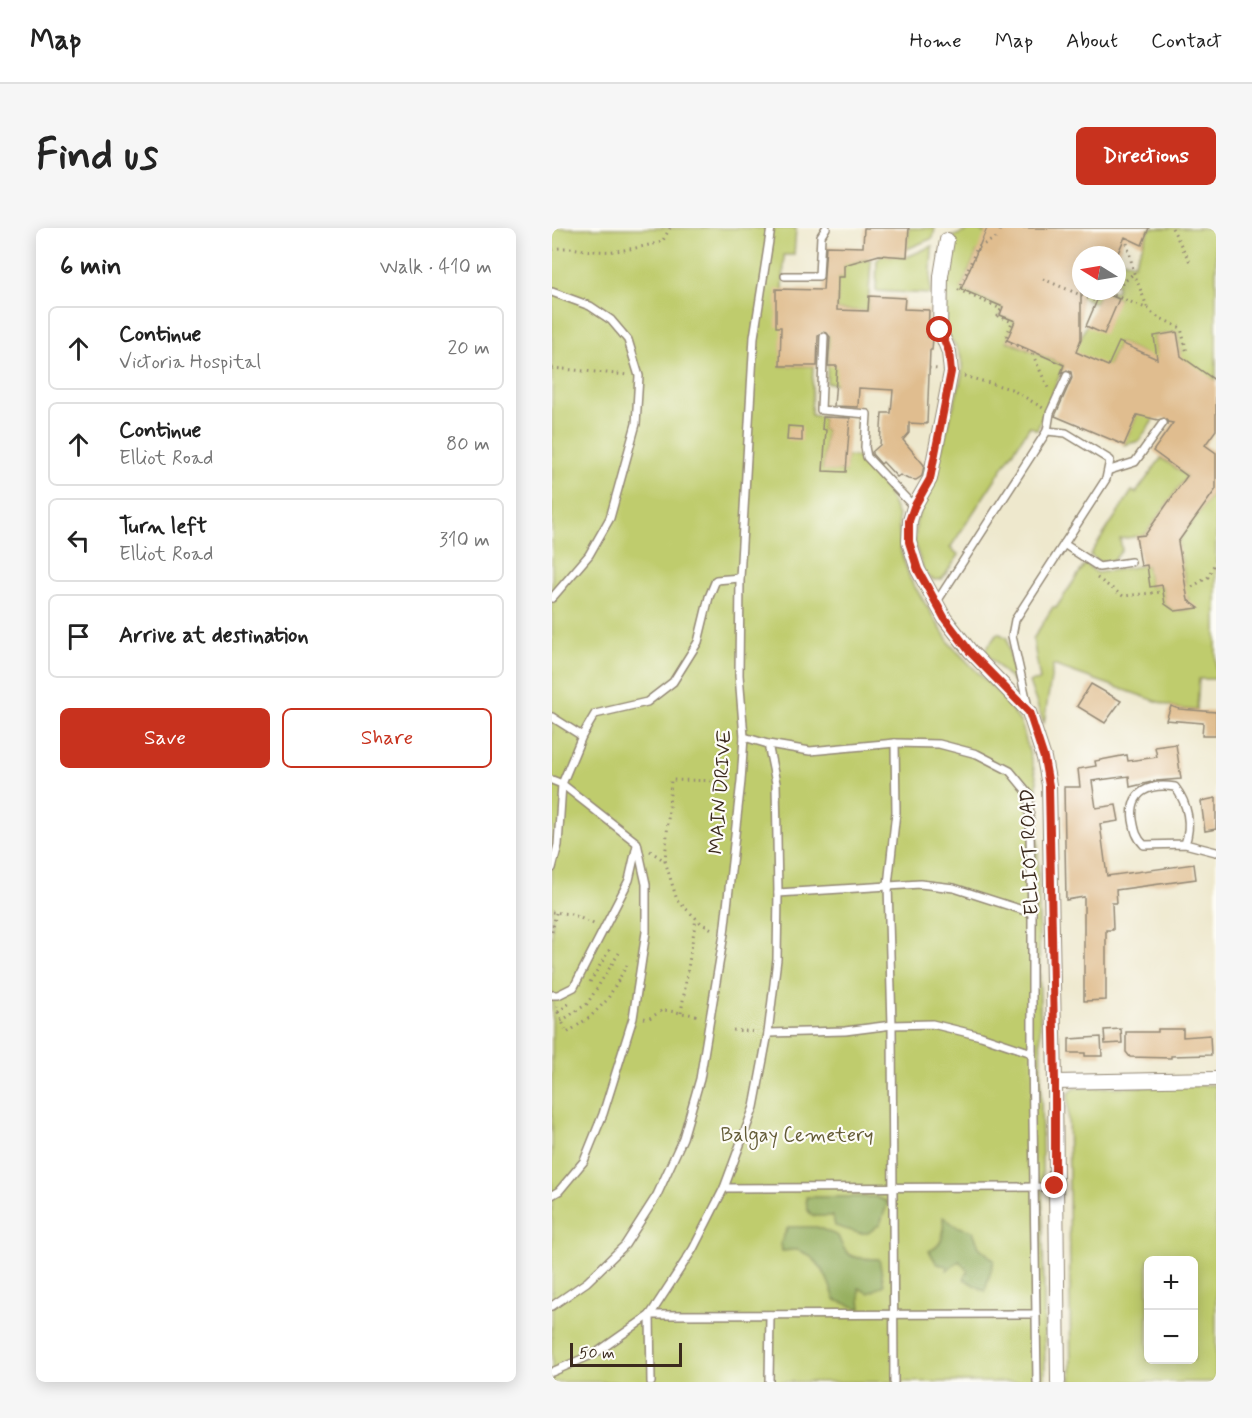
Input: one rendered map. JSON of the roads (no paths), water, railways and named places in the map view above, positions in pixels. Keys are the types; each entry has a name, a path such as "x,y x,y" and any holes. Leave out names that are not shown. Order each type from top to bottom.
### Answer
{"street":[{"name":"ELLIOT ROAD","path":"948,233 941,276 940,330 949,352 950,372 930,479 909,521 909,542 918,570 945,619 970,652 1029,712 1044,758 1049,786 1058,1382"},
{"path":"1055,1082 1216,1079"}],"lane":[{"name":"MAIN DRIVE","path":"552,1306 587,1282 625,1245 657,1195 683,1138 700,1079 724,934 741,781 744,737 740,675 740,578 754,337 771,228"},
{"path":"785,276 819,276 821,236 826,228"},
{"path":"552,292 590,306 611,320 628,340 639,376 636,424 610,518 589,555 552,598"},
{"path":"824,337 821,410 867,414 865,447 867,457 914,507"},
{"path":"936,603 1047,431 1050,413 1066,376"},
{"path":"1110,470 1135,462 1163,423"},
{"path":"1029,712 1012,636 1015,620 1110,470 1110,460 1082,442 1066,433 1047,431"},
{"path":"1064,544 1099,567 1131,562"},
{"path":"552,868 558,845 562,784 582,736 595,714 647,702 673,682 698,642 709,597 716,580 740,578"},
{"path":"552,717 582,736"},
{"path":"744,737 768,744 810,751 895,743 939,744 976,754 1010,771 1029,794 1037,1382"},
{"path":"894,1382 892,1024 888,885 896,812 895,743"},
{"path":"552,1372 596,1353 650,1316 693,1249 724,1188 754,1107 768,1033 777,959 776,783 768,744"},
{"path":"552,780 562,784 637,843 646,884 646,932 633,1018 603,1114 584,1161 559,1191 552,1195"},
{"path":"1185,844 1188,824 1185,804 1175,787 1163,785 1150,788 1134,800 1132,810 1136,838 1144,845 1185,844 1216,852"},
{"path":"552,995 558,995 574,987 629,880 637,843"},
{"path":"778,893 920,884 954,888 1032,913"},
{"path":"768,1033 845,1032 892,1024 932,1024 981,1036 1032,1053"},
{"path":"724,1188 1055,1186"},
{"path":"650,1316 1036,1314"},
{"path":"769,1382 770,1315"},
{"path":"650,1316 651,1382"}],"park label":[{"name":"Balgay Cemetery","path":"797,1135"}]}
